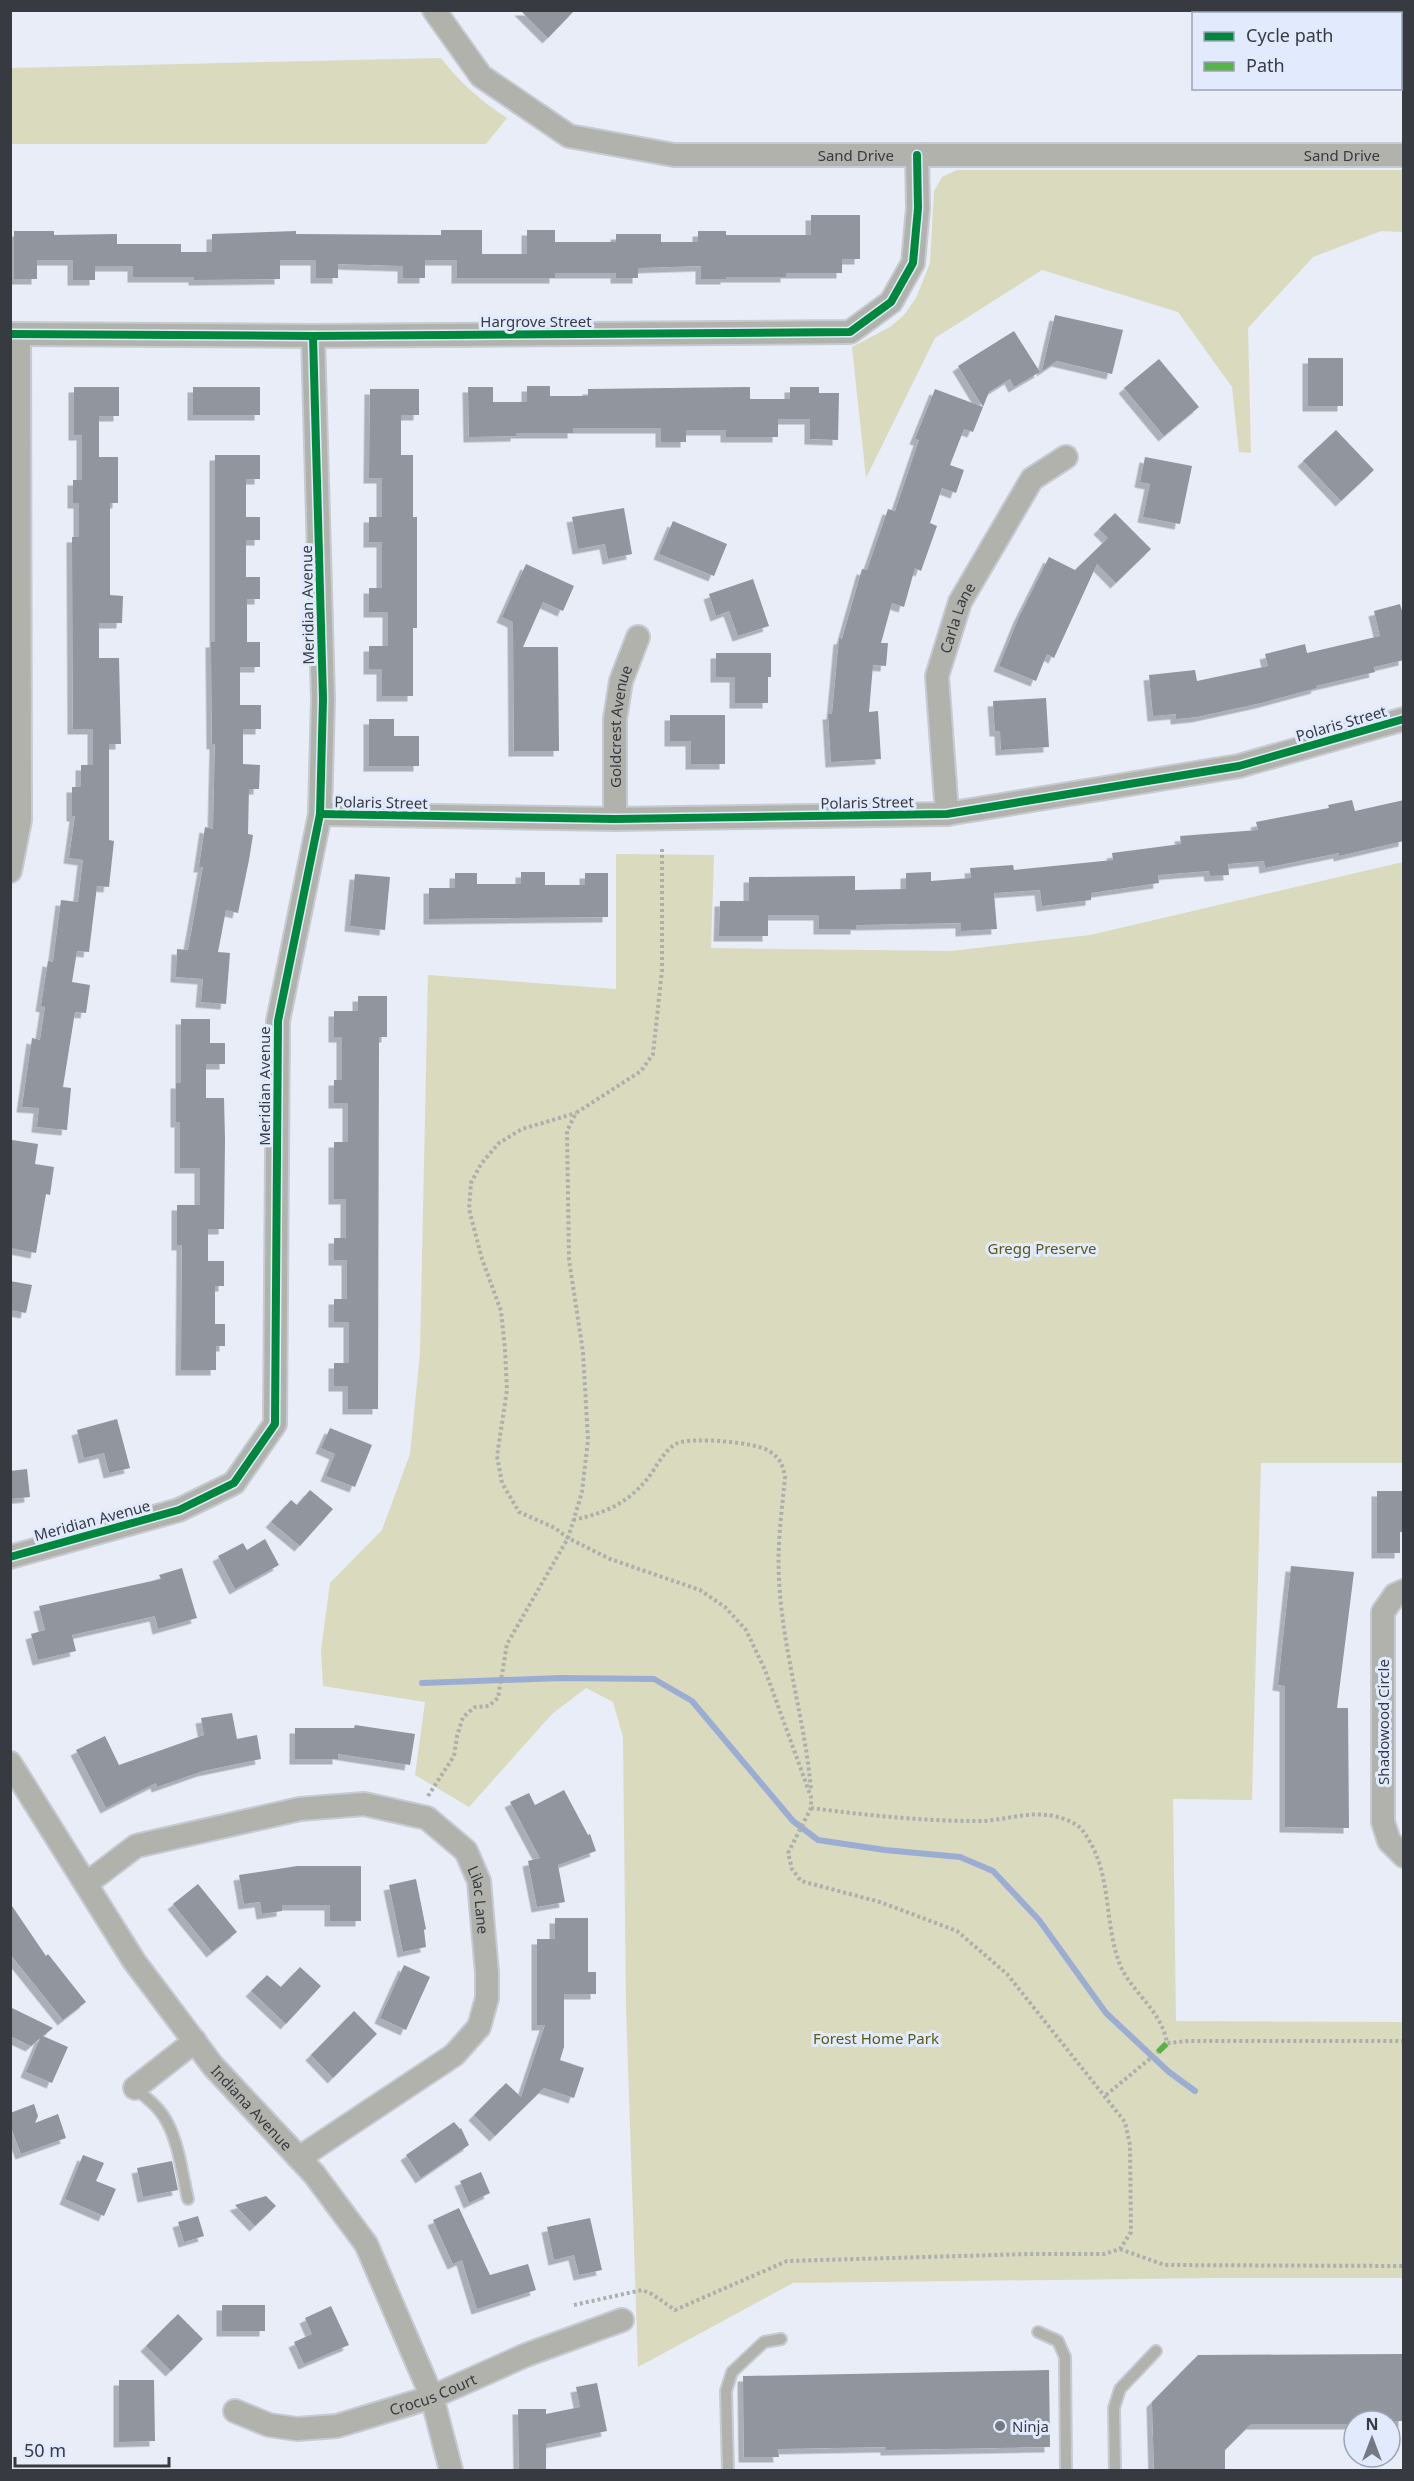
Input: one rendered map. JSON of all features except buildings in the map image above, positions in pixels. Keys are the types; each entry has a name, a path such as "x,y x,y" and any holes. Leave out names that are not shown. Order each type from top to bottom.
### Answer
{"street":[{"name":"Sand Drive","path":"434,10 481,76 569,136 674,155 1404,155"},
{"name":"Hargrove Street","path":"15,334 313,336 850,332 891,302 912,263 918,208 917,155"},
{"path":"10,871 20,820 15,334"},
{"name":"Meridian Avenue","path":"10,1557 179,1510 234,1483 275,1425 278,1021 320,814 323,699 313,336"},
{"name":"Carla Lane","path":"947,814 937,676 960,602 1032,479 1066,457"},
{"name":"Goldcrest Avenue","path":"615,819 615,718 621,681 638,637"},
{"name":"Polaris Street","path":"320,814 615,819 947,814 1239,766 1404,719"},
{"name":"Shadowood Circle","path":"1404,1591 1395,1595 1383,1611 1383,1822 1389,1841 1404,1856"},
{"name":"Indiana Avenue","path":"10,1762 134,1961 213,2066 314,2174 366,2244 432,2397 451,2470"},
{"name":"Lilac Lane","path":"86,1884 135,1846 300,1809 364,1804 427,1818 466,1851 479,1881 487,1972 487,1998 479,2027 454,2055 299,2157"},
{"path":"135,2088 195,2041"},
{"name":"Crocus Court","path":"235,2411 269,2425 297,2429 337,2426 432,2397 526,2355 622,2320"}],"lane":[{"path":"135,2088 157,2108 166,2121 171,2132 188,2199"},
{"path":"1038,2332 1058,2341 1065,2357 1066,2470"},
{"path":"728,2470 726,2391 732,2372 764,2342 781,2339"},
{"path":"1115,2470 1114,2408 1120,2389 1156,2351"}],"path":[{"path":"662,846 662,970 652,1054 641,1071 576,1113 522,1129 499,1143 481,1164 471,1183 469,1209 482,1259 501,1311 503,1330 507,1390 497,1456 502,1483 519,1512 555,1528 568,1538 610,1559 700,1590 725,1607 746,1630 765,1670 811,1797"},
{"path":"418,1794 429,1796 454,1756 463,1717 475,1707 489,1706 498,1698 507,1644 568,1538 582,1492 588,1440 583,1352 569,1260 567,1131 576,1113"},
{"path":"573,1520 623,1504 675,1444 690,1440 749,1445 768,1450 783,1463 785,1477 779,1577 783,1620 808,1751 811,1797 811,1809 788,1853 792,1869 801,1881 880,1902 957,1931 1007,1974 1106,2095 1125,2122 1130,2145 1131,2232 1120,2249"},
{"path":"811,1809 977,1821 1031,1813 1051,1815 1082,1829 1099,1860 1107,1889 1111,1935 1120,1965 1153,2011 1164,2030 1167,2043 1190,2041 1404,2041"},
{"path":"1106,2095 1158,2052"},
{"path":"574,2305 642,2290 675,2310 787,2261 1104,2254 1120,2249 1164,2265 1404,2266"}],"green space":[{"path":"441,58 471,91 507,118 486,144 11,144 11,68"},
{"path":"957,170 1403,170 1403,232 1381,231 1313,257 1248,328 1251,453 1239,452 1232,387 1178,312 1042,270 935,338 866,478 852,347 890,327 904,315 916,298 930,263 934,191 942,177"},
{"path":"616,854 714,855 711,948 951,951 1090,935 1403,862 1403,1463 1261,1463 1252,1800 1173,1799 1176,2021 1403,2022 1403,2278 793,2283 638,2367 626,2006 623,1737 613,1702 586,1688 552,1714 469,1807 415,1775 425,1702 323,1686 321,1650 330,1583 382,1530 410,1454 420,1353 428,975 616,989"}],"waterway":[{"path":"422,1683 561,1678 654,1679 692,1701 793,1821 818,1840 885,1850 960,1857 993,1871 1039,1920 1106,2013 1169,2072 1195,2091"}],"marked path":[{"path":"1158,2052 1167,2043"}],"cycle path":[{"path":"10,334 313,336 850,332 891,302 913,263 918,208 917,155"},
{"path":"10,1557 179,1510 234,1483 275,1424 278,1021 320,814 323,699 313,336"},
{"path":"320,814 615,819 947,814 1239,766 1404,719"}],"place":[{"name":"Ninja","path":"1000,2426"}],"park label":[{"name":"Gregg Preserve","path":"1042,1248"},
{"name":"Forest Home Park","path":"876,2038"}]}
